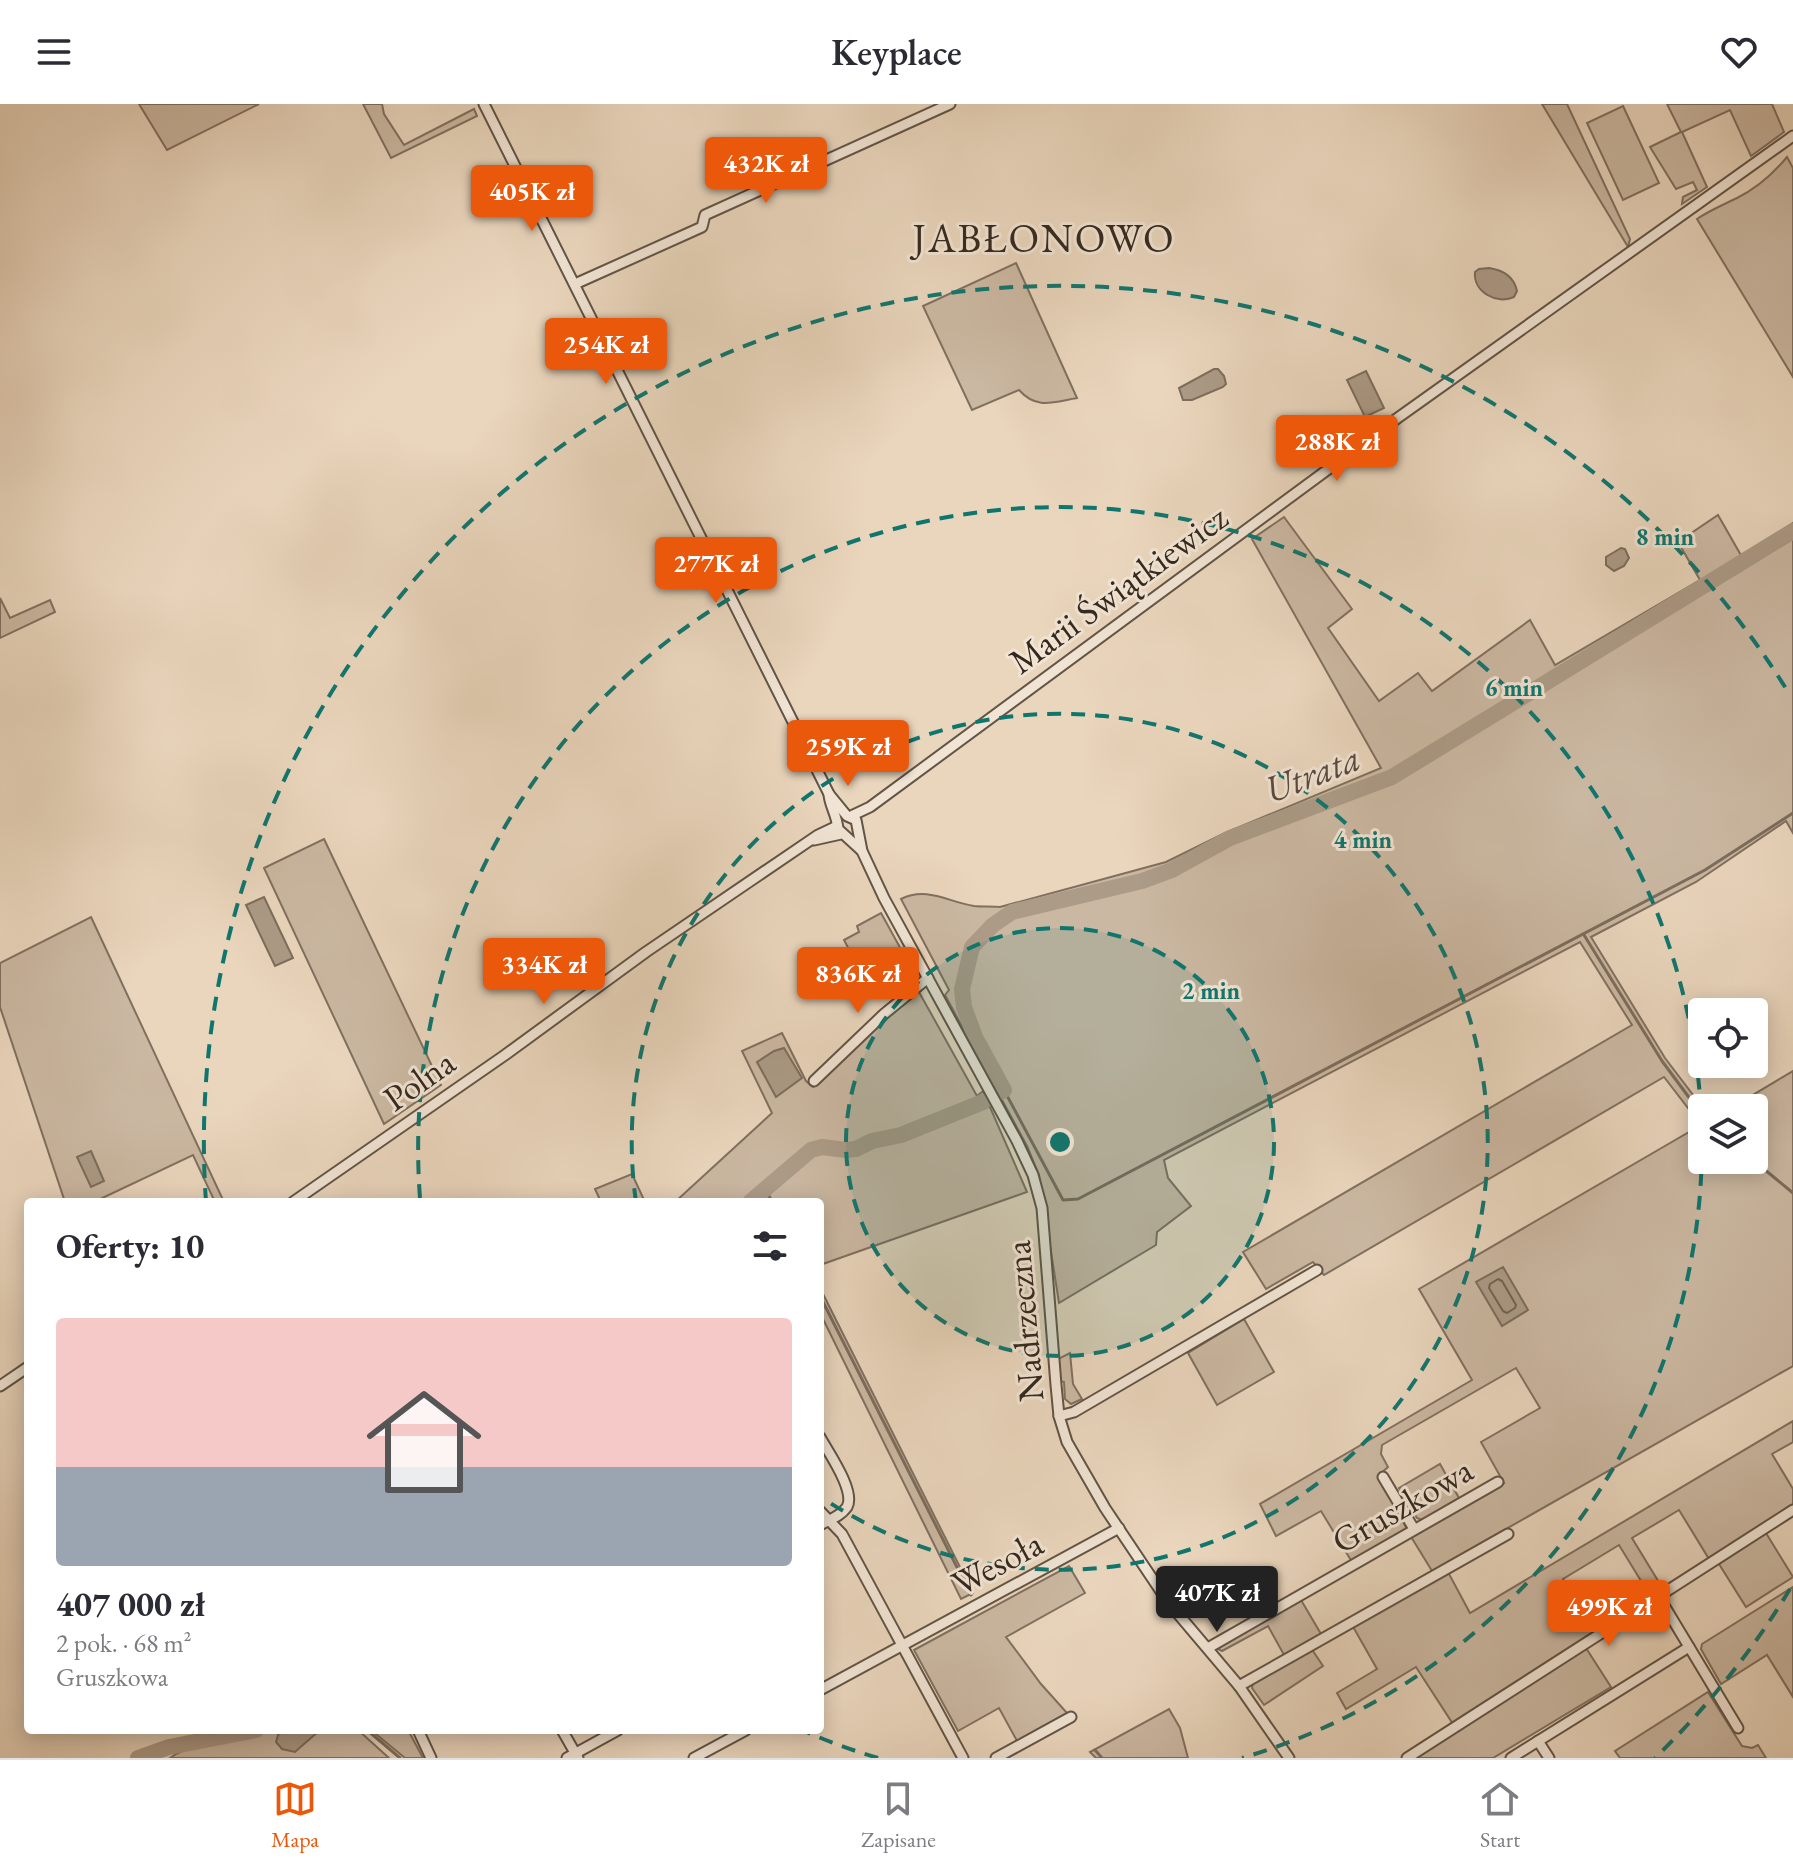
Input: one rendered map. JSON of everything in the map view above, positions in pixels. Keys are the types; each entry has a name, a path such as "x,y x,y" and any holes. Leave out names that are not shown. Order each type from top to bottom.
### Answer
{"street":[{"name":"Nadrzeczna","path":"484,104 829,799 862,851 1017,1141 1037,1186 1043,1220 1059,1416 1072,1454 1168,1602 1239,1686 1289,1758"},
{"path":"575,284 702,227 705,215 950,104"},
{"name":"Marii Świątkiewicz","path":"847,825 1399,417 1793,136"},
{"name":"Polna","path":"299,1198 505,1055 646,952 814,840 847,825"},
{"path":"814,1081 884,1014 928,978"},
{"path":"1059,1416 1074,1412 1317,1270"},
{"path":"0,1386 24,1370"},
{"path":"824,1444 845,1482 849,1497 847,1507 824,1523"},
{"path":"1383,1477 1414,1529"},
{"name":"Gruszkowa","path":"1208,1648 1498,1482"},
{"path":"1407,1758 1793,1510"},
{"path":"824,1514 852,1551 963,1758"},
{"name":"Wesoła","path":"824,1688 1119,1528"},
{"path":"1239,1686 1508,1534"},
{"path":"1659,1597 1738,1728"},
{"path":"1511,1758 1689,1647"},
{"path":"996,1758 1071,1717"},
{"path":"420,1734 431,1758"},
{"path":"564,1734 574,1756 611,1734"},
{"path":"694,1758 739,1734"},
{"path":"1538,1741 1549,1758"}],"shaded area":[{"path":"139,104 259,104 167,150"},
{"path":"363,104 382,104 384,114 404,145 474,109 477,116 391,158"},
{"path":"1542,104 1567,104 1630,239 1628,247"},
{"path":"1667,104 1772,104 1784,132 1751,156 1730,110 1682,132 1707,187 1682,204 1683,197 1697,190 1693,182 1676,189 1650,147 1681,132"},
{"path":"1623,106 1659,183 1623,200 1587,123"},
{"path":"1787,157 1793,168 1793,377 1697,219 1751,190"},
{"path":"1016,263 1077,398 1039,402 1019,390 972,410 923,306"},
{"path":"1718,515 1742,557 1793,523 1793,833 1786,821 1696,882 1591,937 1665,1058 1692,1094 1688,1094 1688,1108 1664,1077 1324,1275 1313,1262 1266,1289 1243,1252 1632,1025 1580,942 1164,1160 1168,1178 1191,1206 1157,1232 1156,1245 1059,1303 1039,1175 1027,1146 945,995 949,990 901,899 929,894 974,906 1000,907 1166,862 1225,833 1381,768 1252,539 1284,517 1352,609 1328,628 1379,701 1418,673 1432,691 1530,620 1555,665 1700,580 1678,542"},
{"path":"0,598 10,618 50,600 55,612 0,638"},
{"path":"324,839 441,1085 384,1124 264,868"},
{"path":"881,913 908,962 871,992 844,940 859,932 857,926"},
{"path":"91,917 222,1198 213,1198 193,1155 102,1198 64,1198 0,1007 0,963"},
{"path":"919,992 977,1096 983,1091 1027,1192 824,1264 824,1198 679,1198 772,1113 742,1051 782,1033 806,1081 813,1087"},
{"path":"1793,1071 1793,1366 1432,1571 1410,1535 1504,1483 1481,1442 1540,1408 1516,1368 1382,1445 1381,1454 1388,1467 1378,1476 1406,1527 1405,1532 1352,1562 1321,1511 1276,1536 1260,1504 1472,1380 1419,1289 1688,1133 1688,1174 1768,1174 1768,1094 1754,1094"},
{"path":"632,1174 643,1198 599,1198 595,1189"},
{"path":"824,1296 973,1593 961,1599 824,1321"},
{"path":"1244,1319 1274,1372 1217,1405 1188,1353"},
{"path":"1070,1353 1073,1384 1082,1399 1071,1404 1065,1399 1058,1359"},
{"path":"1793,1421 1793,1442 1772,1454 1793,1489 1793,1506 1709,1559 1679,1510 1632,1538 1663,1589 1648,1598 1649,1594 1619,1545 1563,1579 1594,1632 1453,1724 1416,1667 1346,1709 1337,1693 1377,1669 1352,1625 1448,1572 1470,1613"},
{"path":"1440,1464 1459,1498 1422,1520 1417,1518 1399,1488"},
{"path":"1766,1533 1793,1577 1746,1607 1719,1564"},
{"path":"1069,1566 1085,1593 1006,1637 1067,1713 1017,1741 999,1708 958,1731 914,1650"},
{"path":"1793,1587 1793,1697 1767,1655 1721,1684 1701,1649 1702,1644"},
{"path":"1301,1600 1321,1634 1284,1655 1268,1626 1222,1651 1216,1648"},
{"path":"1311,1648 1323,1666 1264,1705 1252,1688 1253,1682"},
{"path":"1586,1648 1611,1687 1493,1758 1413,1758"},
{"path":"1708,1692 1742,1746 1752,1748 1758,1745 1766,1758 1620,1758 1615,1751"},
{"path":"1169,1709 1180,1728 1188,1758 1096,1758 1090,1752"},
{"path":"251,1734 362,1734 389,1758 170,1758 192,1747"},
{"path":"376,1734 410,1734 423,1758 405,1758"}],"water":[{"path":"1489,268 1511,278 1517,291 1514,297 1494,298 1482,291 1475,279 1475,272"},
{"path":"1214,369 1224,376 1226,384 1223,387 1192,400 1183,400 1179,388"},
{"path":"1366,371 1384,408 1365,417 1347,380"},
{"path":"1621,548 1625,549 1629,558 1624,566 1614,571 1606,565 1606,557"},
{"path":"264,897 293,958 275,966 246,905"},
{"path":"784,1048 802,1078 776,1097 757,1062"},
{"path":"91,1151 104,1181 91,1187 77,1157"},
{"path":"1503,1267 1528,1310 1502,1326 1476,1282"},
{"path":"315,1734 295,1752 282,1749 276,1742 278,1735"}],"waterway":[{"name":"Utrata","path":"999,1093 1004,1090 975,1037 964,1007 962,989 972,947 993,925 1012,912 1142,881 1172,870 1230,838 1392,777 1793,531"},
{"path":"1004,1090 1063,1200 1078,1199 1705,870 1793,813"},
{"path":"1584,935 1662,1061 1688,1096"},
{"name":"Utrata","path":"755,1198 811,1150 822,1147 856,1149 872,1141 901,1135 983,1102"},
{"path":"1768,1172 1793,1193"},
{"path":"765,1188 770,1198"},
{"path":"824,1304 971,1595"},
{"name":"Utrata","path":"138,1758 169,1747 236,1734"},
{"path":"372,1734 400,1758"},
{"path":"1095,1750 1102,1758"}],"district":[{"name":"JABŁONOWO","path":"1044,238"}]}
